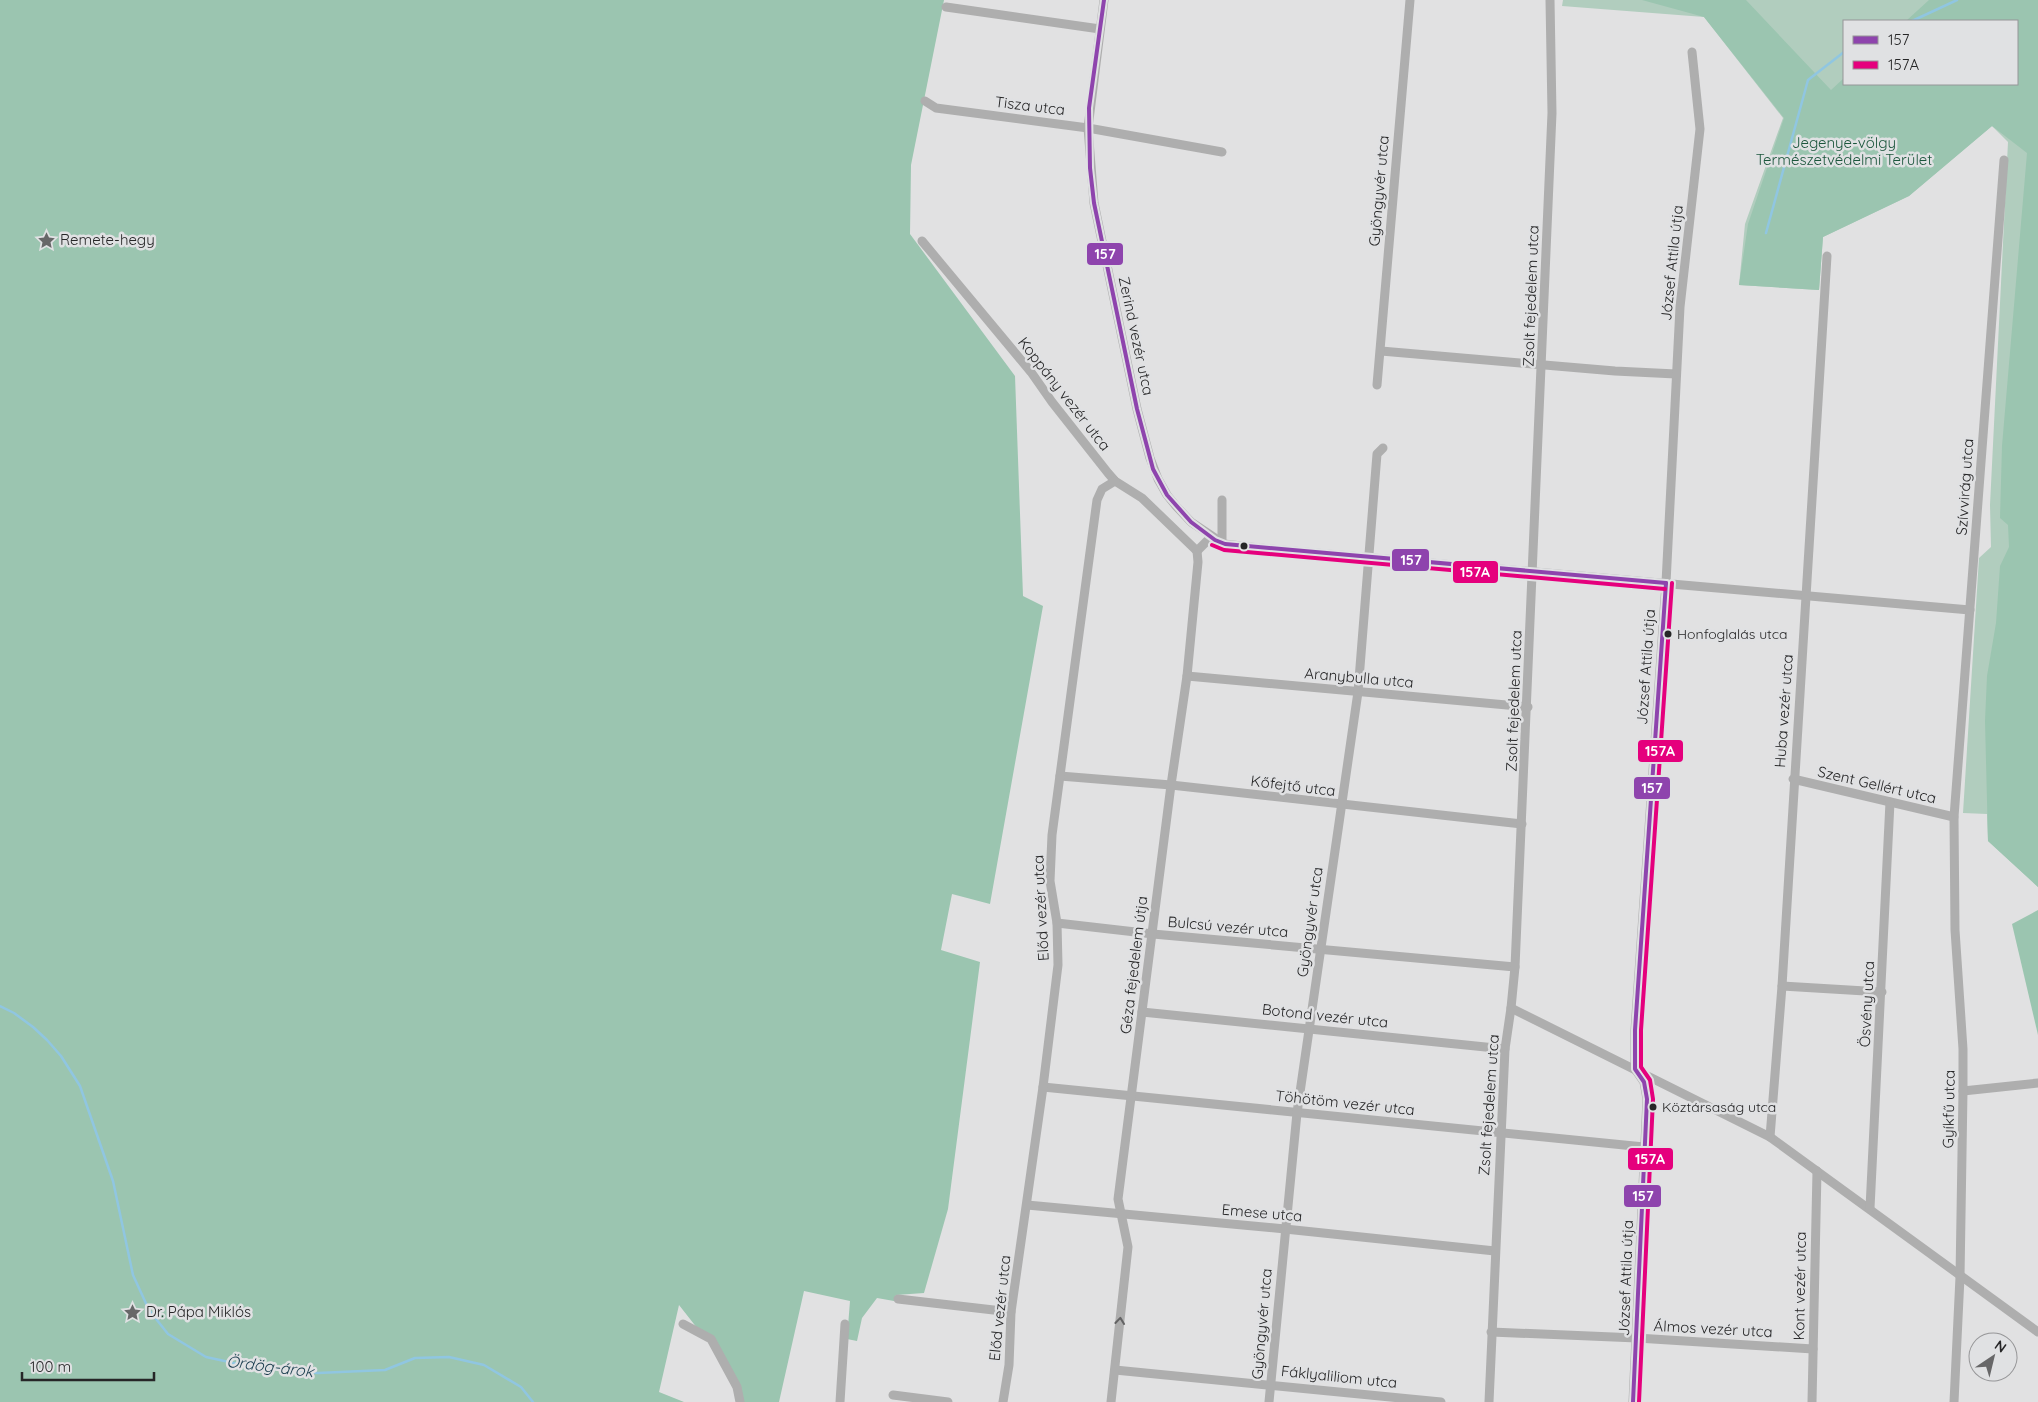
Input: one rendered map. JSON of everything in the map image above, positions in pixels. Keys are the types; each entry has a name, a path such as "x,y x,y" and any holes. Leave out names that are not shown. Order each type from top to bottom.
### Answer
{"street":[{"name":"Zerind vezér utca","path":"1104,0 1088,128 1094,203 1137,409 1150,458 1158,479 1176,506 1211,537"},
{"name":"Gyöngyvér utca","path":"1377,385 1410,0"},
{"name":"Zsolt fejedelem utca","path":"1489,1402 1504,1049 1512,1008 1515,967 1528,707 1552,113 1550,0"},
{"path":"946,7 1100,29"},
{"name":"József Attila útja","path":"1634,1402 1644,1147 1648,1099 1644,1082 1635,1069 1635,1030 1666,584 1676,374 1685,252 1700,129 1692,52"},
{"name":"Tisza utca","path":"925,101 936,108 1088,128 1222,152"},
{"name":"Szívvirág utca","path":"1954,817 2004,160"},
{"name":"Koppány vezér utca","path":"922,241 1027,367 1115,482 1142,498 1197,551"},
{"name":"Huba vezér utca","path":"1770,1137 1782,986 1793,779 1827,256"},
{"path":"1381,351 1615,371 1676,374"},
{"name":"Gyöngyvér utca","path":"1269,1402 1297,1113 1358,692 1377,454 1384,448"},
{"name":"Előd vezér utca","path":"1003,1402 1009,1365 1011,1312 1043,1087 1058,965 1057,923 1050,881 1052,835 1097,500 1102,489 1115,482"},
{"path":"1222,500 1222,544"},
{"path":"1197,551 1211,537 1222,544 1666,584 1806,594 1970,610"},
{"name":"Géza fejedelem útja","path":"1111,1402 1128,1247 1126,1230 1120,1214 1118,1199 1187,676 1198,562 1197,551"},
{"name":"Aranybulla utca","path":"1187,676 1528,707"},
{"name":"Kőfejtő utca","path":"1060,776 1171,786 1522,824"},
{"name":"Szent Gellért utca","path":"1793,779 1954,817"},
{"name":"Ösvény utca","path":"1870,1208 1890,802"},
{"name":"Gyíkfű utca","path":"1954,817 1955,930 1963,1049 1960,1277 1954,1402"},
{"name":"Bulcsú vezér utca","path":"1057,923 1153,934 1515,967"},
{"path":"1782,986 1882,992"},
{"path":"1512,1008 1770,1137 2038,1332"},
{"name":"Botond vezér utca","path":"1142,1012 1504,1049"},
{"path":"1963,1091 2038,1083"},
{"name":"Töhötöm vezér utca","path":"1043,1087 1644,1147"},
{"name":"Kont vezér utca","path":"1812,1402 1817,1171"},
{"name":"Emese utca","path":"1027,1205 1495,1251"},
{"path":"898,1299 1011,1312"},
{"path":"683,1324 712,1339 737,1386 740,1402"},
{"path":"840,1402 845,1324"},
{"name":"Álmos vezér utca","path":"1491,1332 1637,1338 1813,1349"},
{"name":"Fáklyaliliom utca","path":"1115,1370 1442,1402"},
{"path":"893,1395 948,1402"}],"green space":[{"path":"0,0 944,0 911,165 910,234 1015,376 1023,596 1043,606 990,904 952,894 941,950 980,962 948,1209 924,1293 896,1295 894,1301 877,1298 862,1318 857,1341 847,1339 850,1301 804,1291 779,1402 743,1402 723,1361 679,1305 659,1392 684,1402 0,1402"},
{"name":"Jegenye-völgy Természetvédelmi Terület","path":"1563,0 2038,0 2038,887 1988,841 1987,814 1963,813 1979,558 1991,547 1990,505 2008,142 1992,126 1909,196 1823,237 1819,290 1739,285 1745,224 1783,118 1704,17 1562,6"},
{"name":"Jegenye-völgy Természetvédelmi Terület","path":"1642,0 1746,0 1831,90 1843,79 1843,85 2018,85 2018,20 1907,20 1929,0 2038,0 2038,887 1988,841 1985,721 1987,676 1996,623 2000,566 2009,547 2008,525 2000,518 2002,446 2027,153 1992,126 1909,196 1823,237 1819,290 1739,285 1748,224 1784,118 1704,17"},
{"path":"2038,910 2038,1035 2012,924"}],"waterway":[{"path":"1914,20 1957,0"},
{"path":"1766,233 1808,80 1843,53"},
{"name":"Ördög-árok","path":"0,1006 14,1013 47,1040 61,1056 80,1086 113,1181 133,1275 149,1310 168,1334 206,1357 252,1367 318,1373 385,1370 415,1358 449,1357 484,1365 521,1387 533,1402"}],"transit line":[{"name":"157","path":"1104,0 1089,108 1090,168 1094,203 1137,409 1153,469 1167,495 1191,522 1215,540 1225,544 1666,583"},
{"name":"157A","path":"1212,545 1224,550 1665,589"},
{"name":"157","path":"1633,1402 1647,1099 1644,1082 1635,1069 1635,1030 1666,583"},
{"name":"157A","path":"1639,1402 1653,1099 1650,1080 1641,1067 1641,1030 1672,583"}],"place":[{"name":"Remete-hegy","path":"46,240"},
{"name":"Honfoglalás utca","path":"1668,634"},
{"name":"Köztársaság utca","path":"1653,1107"},
{"name":"Dr. Pápa Miklós","path":"132,1312"}]}
